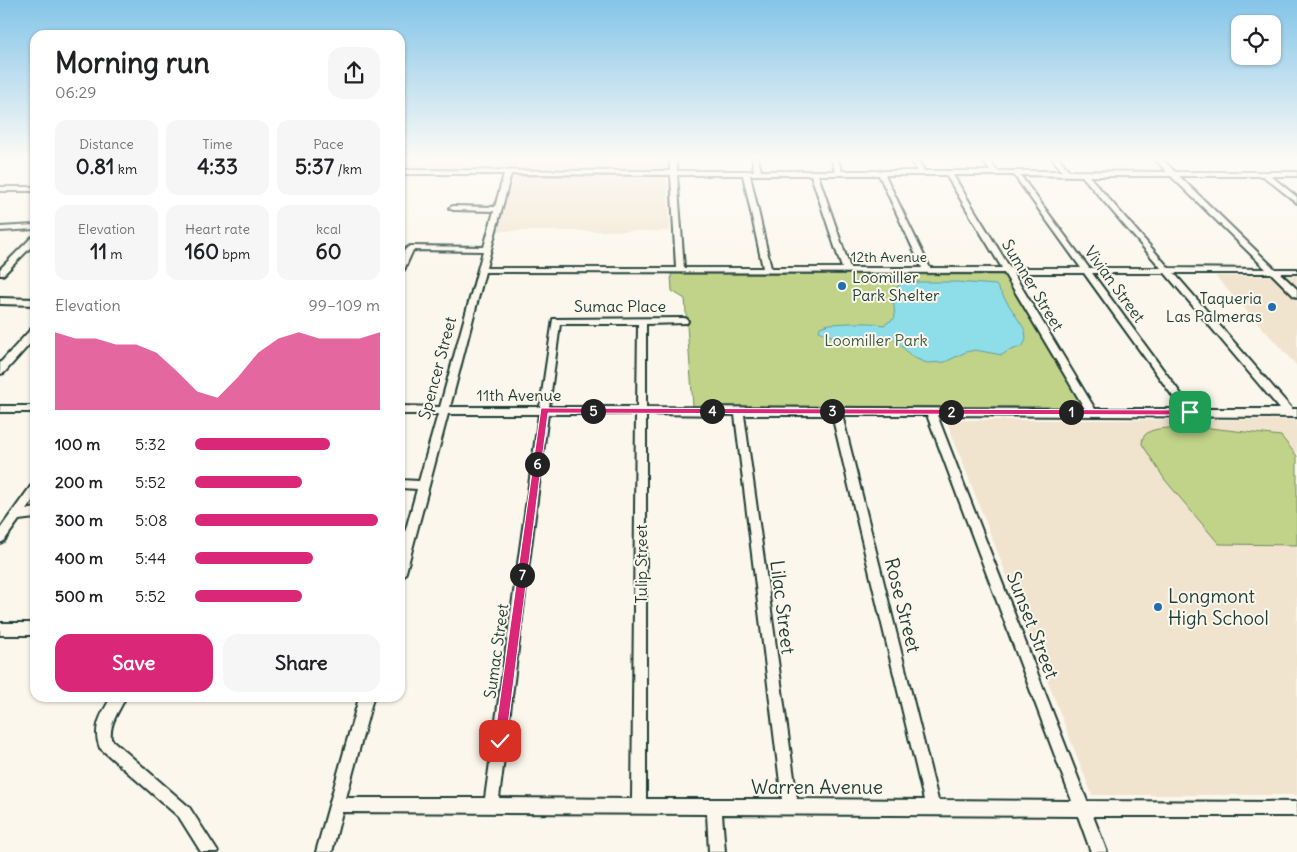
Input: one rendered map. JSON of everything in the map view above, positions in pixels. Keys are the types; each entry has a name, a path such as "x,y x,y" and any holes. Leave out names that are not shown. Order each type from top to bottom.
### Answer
{"main road":[{"path":"0,370 30,337"}],"street":[{"name":"Spencer Street","path":"405,554 500,198"},
{"path":"676,198 680,270"},
{"path":"751,198 767,270"},
{"path":"822,198 847,271"},
{"path":"892,198 927,271"},
{"name":"Sumner Street","path":"963,198 1092,412"},
{"name":"Vivian Street","path":"1033,198 1190,412"},
{"path":"1104,198 1293,413"},
{"path":"1198,198 1297,294"},
{"path":"453,208 497,209"},
{"path":"0,229 30,227"},
{"path":"2,269 30,244"},
{"path":"405,259 410,248 487,249"},
{"name":"12th Avenue","path":"482,270 1297,271"},
{"path":"0,302 30,302"},
{"name":"Sumac Place","path":"556,321 684,321"},
{"name":"Sumac Street","path":"491,806 556,321"},
{"name":"Tulip Street","path":"639,807 642,321"},
{"path":"0,409 30,409"},
{"name":"11th Avenue","path":"405,410 1293,413"},
{"name":"Lilac Street","path":"739,411 780,741 791,807"},
{"name":"Rose Street","path":"836,411 933,808"},
{"name":"Sunset Street","path":"931,412 1099,852"},
{"path":"405,484 424,484"},
{"path":"2,534 30,497"},
{"path":"16,516 30,514"},
{"path":"0,628 30,629"},
{"path":"116,702 103,728 102,735 105,743 184,812 210,852"},
{"path":"324,852 365,702"},
{"name":"Warren Avenue","path":"337,805 1297,810"},
{"path":"714,807 717,852"}],"shaded area":[{"path":"507,198 668,198 670,231 498,231"},
{"path":"1215,276 1297,276 1297,366"},
{"name":"Longmont High School","path":"946,420 1297,420 1297,795 1092,795"}],"green space":[{"name":"Loomiller Park","path":"671,274 1002,275 1005,277 1081,404 1077,407 693,406 685,299 672,291"},
{"path":"1170,428 1210,428 1281,436 1297,456 1297,545 1219,544 1165,480 1142,444 1144,436 1150,431"}],"water":[{"path":"900,283 996,285 1025,330 1026,339 1023,346 1002,355 975,350 945,362 927,363 912,357 897,341 889,337 852,340 831,336 819,331 820,327 829,324 870,323 884,325 895,318 893,296"}],"place":[{"name":"Loomiller Park Shelter","path":"842,286"},
{"name":"Taqueria Las Palmeras","path":"1272,307"},
{"name":"Longmont High School","path":"1158,607"}],"route":[{"path":"500,741 544,410 1190,412"}]}
